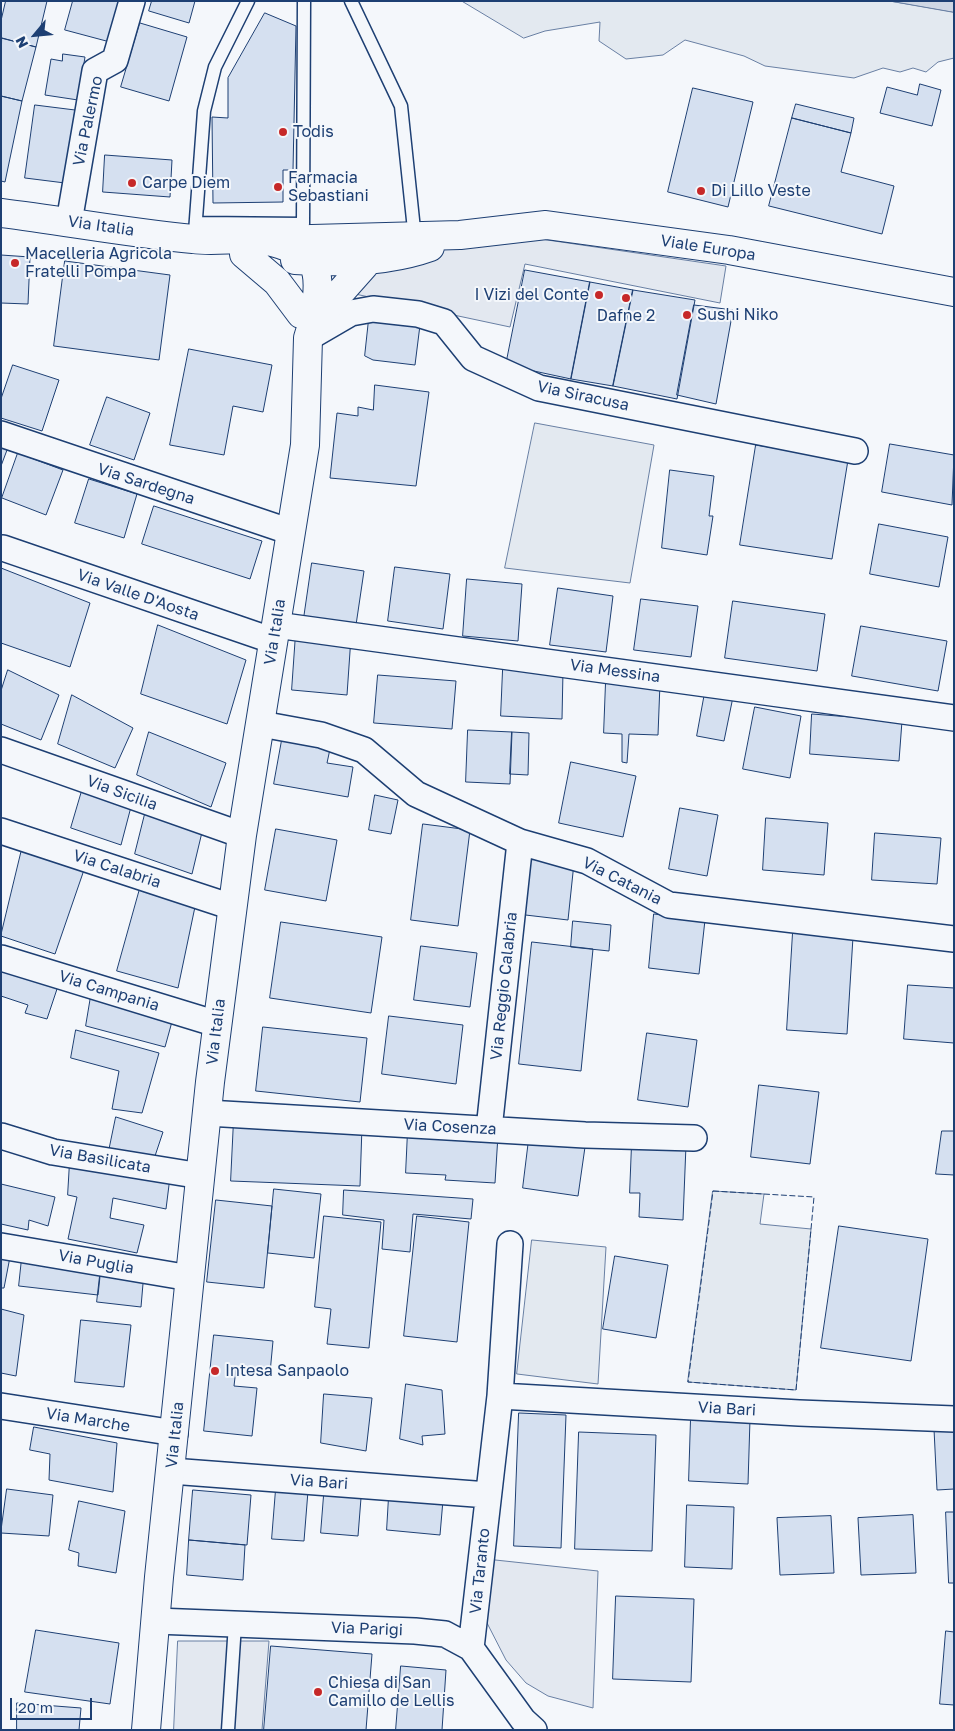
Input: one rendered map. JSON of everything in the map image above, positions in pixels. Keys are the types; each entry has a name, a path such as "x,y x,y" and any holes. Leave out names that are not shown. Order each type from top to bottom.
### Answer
{"main road":[{"name":"Via Italia","path":"1,213 197,236 253,247 279,245 311,261 316,272 317,287 308,325 305,445 242,835 217,1024 146,1730"},
{"name":"Viale Europa","path":"311,261 369,260 413,244 460,235 546,225 729,250 954,292"},
{"name":"Viale Europa","path":"253,247 337,239 413,244"},
{"path":"311,261 320,249 337,239"},
{"path":"253,247 308,325 369,260"}],"street":[{"name":"Via Palermo","path":"69,222 95,71 115,60 132,1"},
{"name":"Via Siracusa","path":"308,325 374,308 418,314 444,322 473,358 539,388 856,451"},
{"name":"Via Sardegna","path":"1,434 291,532"},
{"name":"Via Valle D'Aosta","path":"3,548 275,632"},
{"name":"Via Messina","path":"275,632 954,718"},
{"name":"Via Catania","path":"261,724 321,735 364,750 416,794 520,842 586,861 668,904 954,939"},
{"name":"Via Sicilia","path":"1,750 242,835"},
{"name":"Via Calabria","path":"1,831 232,907"},
{"name":"Via Reggio Calabria","path":"489,1130 520,842"},
{"name":"Via Campania","path":"1,958 217,1024"},
{"name":"Via Cosenza","path":"207,1114 489,1130 694,1138"},
{"name":"Via Basilicata","path":"1,1136 53,1152 201,1176"},
{"path":"488,1494 500,1396 510,1244"},
{"name":"Via Puglia","path":"1,1246 190,1278"},
{"name":"Via Bari","path":"500,1396 799,1413 954,1419"},
{"name":"Via Marche","path":"1,1406 175,1434"},
{"name":"Via Bari","path":"172,1471 488,1494"},
{"name":"Via Taranto","path":"471,1648 488,1494"},
{"name":"Via Parigi","path":"156,1621 415,1631 445,1634 471,1648 523,1720 534,1730"}],"lane":[{"path":"197,236 204,111 215,68 248,1"},
{"path":"197,236 201,223 303,224 304,1"},
{"path":"351,1 400,106 413,244"},
{"path":"228,1730 235,1624"}],"shaded area":[{"path":"462,1 890,1 954,12 954,58 938,62 926,72 913,68 900,72 883,68 854,78 765,66 744,56 685,40 663,55 626,59 599,41 600,22 545,31 524,38"},
{"path":"890,1 954,1 954,12"},
{"path":"513,235 726,266 720,303 525,264 510,327 355,294 367,274 461,242"},
{"path":"535,423 654,445 630,583 505,568"},
{"path":"713,1191 764,1194 760,1224 811,1229 796,1390 688,1382"},
{"path":"532,1240 606,1247 598,1384 517,1374"},
{"path":"486,1559 598,1571 593,1708 548,1696 526,1683 506,1660 486,1621"},
{"path":"178,1641 269,1641 262,1730 174,1730"}],"building":[{"path":"6,1 47,1 36,47 1,38 1,21"},
{"path":"73,1 122,1 110,42 65,30"},
{"path":"152,1 195,1 189,23 149,11"},
{"path":"265,13 296,26 293,170 283,170 283,202 213,203 212,117 228,118 228,78"},
{"path":"140,23 187,37 169,101 121,87"},
{"path":"2,38 36,47 22,101 1,96"},
{"path":"63,54 85,57 78,100 45,95 51,59 62,61"},
{"path":"920,84 941,90 932,126 880,113 887,87 917,95"},
{"path":"693,88 753,102 728,207 668,192"},
{"path":"1,96 22,101 5,182 1,181"},
{"path":"796,104 854,118 851,133 792,118"},
{"path":"35,105 75,110 65,183 25,178"},
{"path":"792,118 851,133 841,172 894,186 882,234 769,206"},
{"path":"105,155 172,160 170,197 103,192"},
{"path":"1,255 30,257 28,304 1,303"},
{"path":"65,261 170,275 159,360 54,346"},
{"path":"525,270 590,282 571,379 506,365"},
{"path":"590,282 633,290 613,386 571,379"},
{"path":"633,290 695,300 677,399 613,386"},
{"path":"694,305 733,310 716,404 677,395"},
{"path":"369,319 420,325 415,365 373,360 365,356"},
{"path":"189,349 272,365 263,412 233,406 224,455 170,445"},
{"path":"13,365 59,380 42,431 1,418 1,399"},
{"path":"375,385 429,392 416,486 330,478 337,413 358,416 358,407 373,410"},
{"path":"107,397 150,413 134,460 90,445"},
{"path":"1,438 10,442 1,466"},
{"path":"890,444 954,455 952,505 882,492"},
{"path":"756,445 848,460 832,559 740,545"},
{"path":"18,453 63,470 46,515 2,498"},
{"path":"670,470 714,476 709,516 713,516 707,555 662,548"},
{"path":"89,479 137,494 124,538 75,523"},
{"path":"154,506 262,541 250,579 142,544"},
{"path":"879,524 948,537 939,587 870,574"},
{"path":"312,563 364,571 356,625 304,618"},
{"path":"395,567 450,574 443,629 388,621"},
{"path":"1,568 90,603 70,667 1,643"},
{"path":"467,579 522,584 518,641 463,636"},
{"path":"558,588 613,596 606,652 550,645"},
{"path":"641,599 698,606 691,657 634,650"},
{"path":"733,601 825,614 817,671 725,658"},
{"path":"158,625 246,660 227,724 141,694"},
{"path":"861,626 947,641 938,691 852,676"},
{"path":"296,633 351,637 347,695 292,690"},
{"path":"503,669 563,671 562,719 501,716"},
{"path":"8,670 59,695 41,740 1,724 1,691"},
{"path":"378,675 456,681 452,729 374,723"},
{"path":"606,681 660,683 658,735 629,734 627,763 622,762 622,734 604,733"},
{"path":"706,687 734,692 724,741 697,736"},
{"path":"72,695 133,728 115,768 58,744"},
{"path":"755,707 801,716 790,778 743,769"},
{"path":"812,714 902,721 899,761 810,754"},
{"path":"468,730 512,732 510,784 466,782"},
{"path":"149,732 226,763 211,807 137,775"},
{"path":"512,732 529,733 528,775 510,774"},
{"path":"282,740 330,749 327,763 353,767 348,797 274,784"},
{"path":"571,762 636,776 623,837 559,823"},
{"path":"84,784 132,803 121,845 71,828"},
{"path":"375,795 398,800 391,834 369,830"},
{"path":"680,808 718,815 707,876 669,869"},
{"path":"146,810 203,828 192,874 135,854"},
{"path":"766,818 828,823 824,875 763,870"},
{"path":"423,824 470,830 458,926 411,920"},
{"path":"276,829 337,840 326,901 265,890"},
{"path":"875,833 941,838 937,884 872,880"},
{"path":"22,849 85,867 55,954 1,936"},
{"path":"523,858 574,863 568,920 517,914"},
{"path":"141,885 196,902 178,988 117,971"},
{"path":"654,914 705,920 699,974 649,968"},
{"path":"573,921 611,925 609,951 571,947"},
{"path":"281,922 382,937 371,1013 270,998"},
{"path":"793,932 853,937 847,1034 787,1030"},
{"path":"532,942 593,949 581,1071 519,1064"},
{"path":"421,946 477,953 470,1007 414,1000"},
{"path":"1,964 59,983 47,1019 25,1013 28,1005 1,996"},
{"path":"908,985 954,988 954,1043 904,1039"},
{"path":"92,990 173,1018 165,1047 86,1026"},
{"path":"389,1016 463,1025 456,1084 382,1074"},
{"path":"263,1027 367,1038 360,1102 256,1091"},
{"path":"76,1030 159,1053 142,1113 112,1109 119,1071 71,1058"},
{"path":"647,1033 697,1040 688,1107 638,1100"},
{"path":"759,1085 819,1092 810,1164 751,1157"},
{"path":"116,1117 163,1132 153,1162 109,1151"},
{"path":"234,1119 362,1126 360,1186 231,1181"},
{"path":"408,1130 498,1135 495,1183 445,1180 446,1175 406,1173"},
{"path":"942,1131 954,1131 954,1175 936,1174"},
{"path":"529,1139 585,1147 578,1196 523,1188"},
{"path":"632,1143 686,1145 683,1220 639,1217 640,1193 630,1193"},
{"path":"70,1161 170,1177 166,1209 113,1198 110,1218 144,1225 137,1253 68,1239 77,1197 68,1195"},
{"path":"1,1184 55,1197 48,1226 29,1220 28,1230 1,1224"},
{"path":"274,1189 321,1194 314,1258 268,1253"},
{"path":"344,1190 473,1199 471,1219 413,1214 410,1252 382,1249 384,1220 343,1215"},
{"path":"216,1200 272,1206 264,1288 207,1282"},
{"path":"324,1216 381,1222 369,1348 327,1344 331,1309 315,1307"},
{"path":"417,1216 469,1222 457,1342 404,1336"},
{"path":"839,1226 928,1239 911,1361 821,1348"},
{"path":"1,1255 10,1257 4,1288 1,1288"},
{"path":"615,1256 668,1265 656,1338 603,1329"},
{"path":"22,1258 101,1267 98,1295 19,1286"},
{"path":"101,1267 144,1272 141,1307 97,1302"},
{"path":"1,1309 24,1315 16,1376 1,1373"},
{"path":"81,1320 131,1325 124,1387 75,1382"},
{"path":"214,1335 273,1341 270,1373 236,1369 234,1386 257,1388 252,1436 204,1431"},
{"path":"406,1384 442,1390 445,1434 422,1436 423,1445 400,1439"},
{"path":"324,1394 372,1398 366,1451 321,1443"},
{"path":"519,1413 566,1415 561,1548 514,1546"},
{"path":"691,1417 750,1419 748,1484 689,1481"},
{"path":"34,1427 117,1443 113,1492 49,1480 50,1454 30,1450"},
{"path":"954,1428 954,1489 937,1490 934,1429"},
{"path":"579,1432 656,1435 652,1551 575,1549"},
{"path":"7,1489 53,1495 49,1536 1,1533"},
{"path":"276,1489 308,1491 304,1541 272,1539"},
{"path":"193,1490 251,1495 247,1545 189,1540"},
{"path":"324,1495 361,1498 358,1536 321,1533"},
{"path":"389,1496 443,1500 440,1535 387,1530"},
{"path":"79,1501 125,1511 116,1573 78,1566 79,1553 69,1550"},
{"path":"687,1505 734,1507 732,1569 685,1567"},
{"path":"946,1512 954,1512 954,1583 949,1583"},
{"path":"913,1515 916,1573 861,1575 858,1518"},
{"path":"831,1516 834,1573 780,1575 777,1518"},
{"path":"189,1540 245,1545 243,1580 187,1575"},
{"path":"616,1596 694,1599 691,1682 613,1679"},
{"path":"36,1630 119,1643 110,1704 25,1692"},
{"path":"946,1631 954,1632 954,1705 940,1704"},
{"name":"Chiesa di San Camillo de Lellis","path":"271,1646 372,1654 366,1730 264,1730"},
{"path":"401,1666 446,1670 442,1730 396,1730"},
{"path":"17,1703 81,1708 79,1730 17,1730"}],"fence":[{"path":"713,1191 814,1197 796,1390 688,1382 713,1191"}],"place":[{"name":"Todis","path":"283,132"},
{"name":"Carpe Diem","path":"132,183"},
{"name":"Farmacia Sebastiani","path":"278,187"},
{"name":"Di Lillo Veste","path":"701,191"},
{"name":"Macelleria Agricola Fratelli Pompa","path":"15,263"},
{"name":"I Vizi del Conte","path":"599,295"},
{"name":"Dafne 2","path":"626,298"},
{"name":"Sushi Niko","path":"687,315"},
{"name":"Intesa Sanpaolo","path":"215,1371"},
{"name":"Chiesa di San Camillo de Lellis","path":"318,1692"}]}
